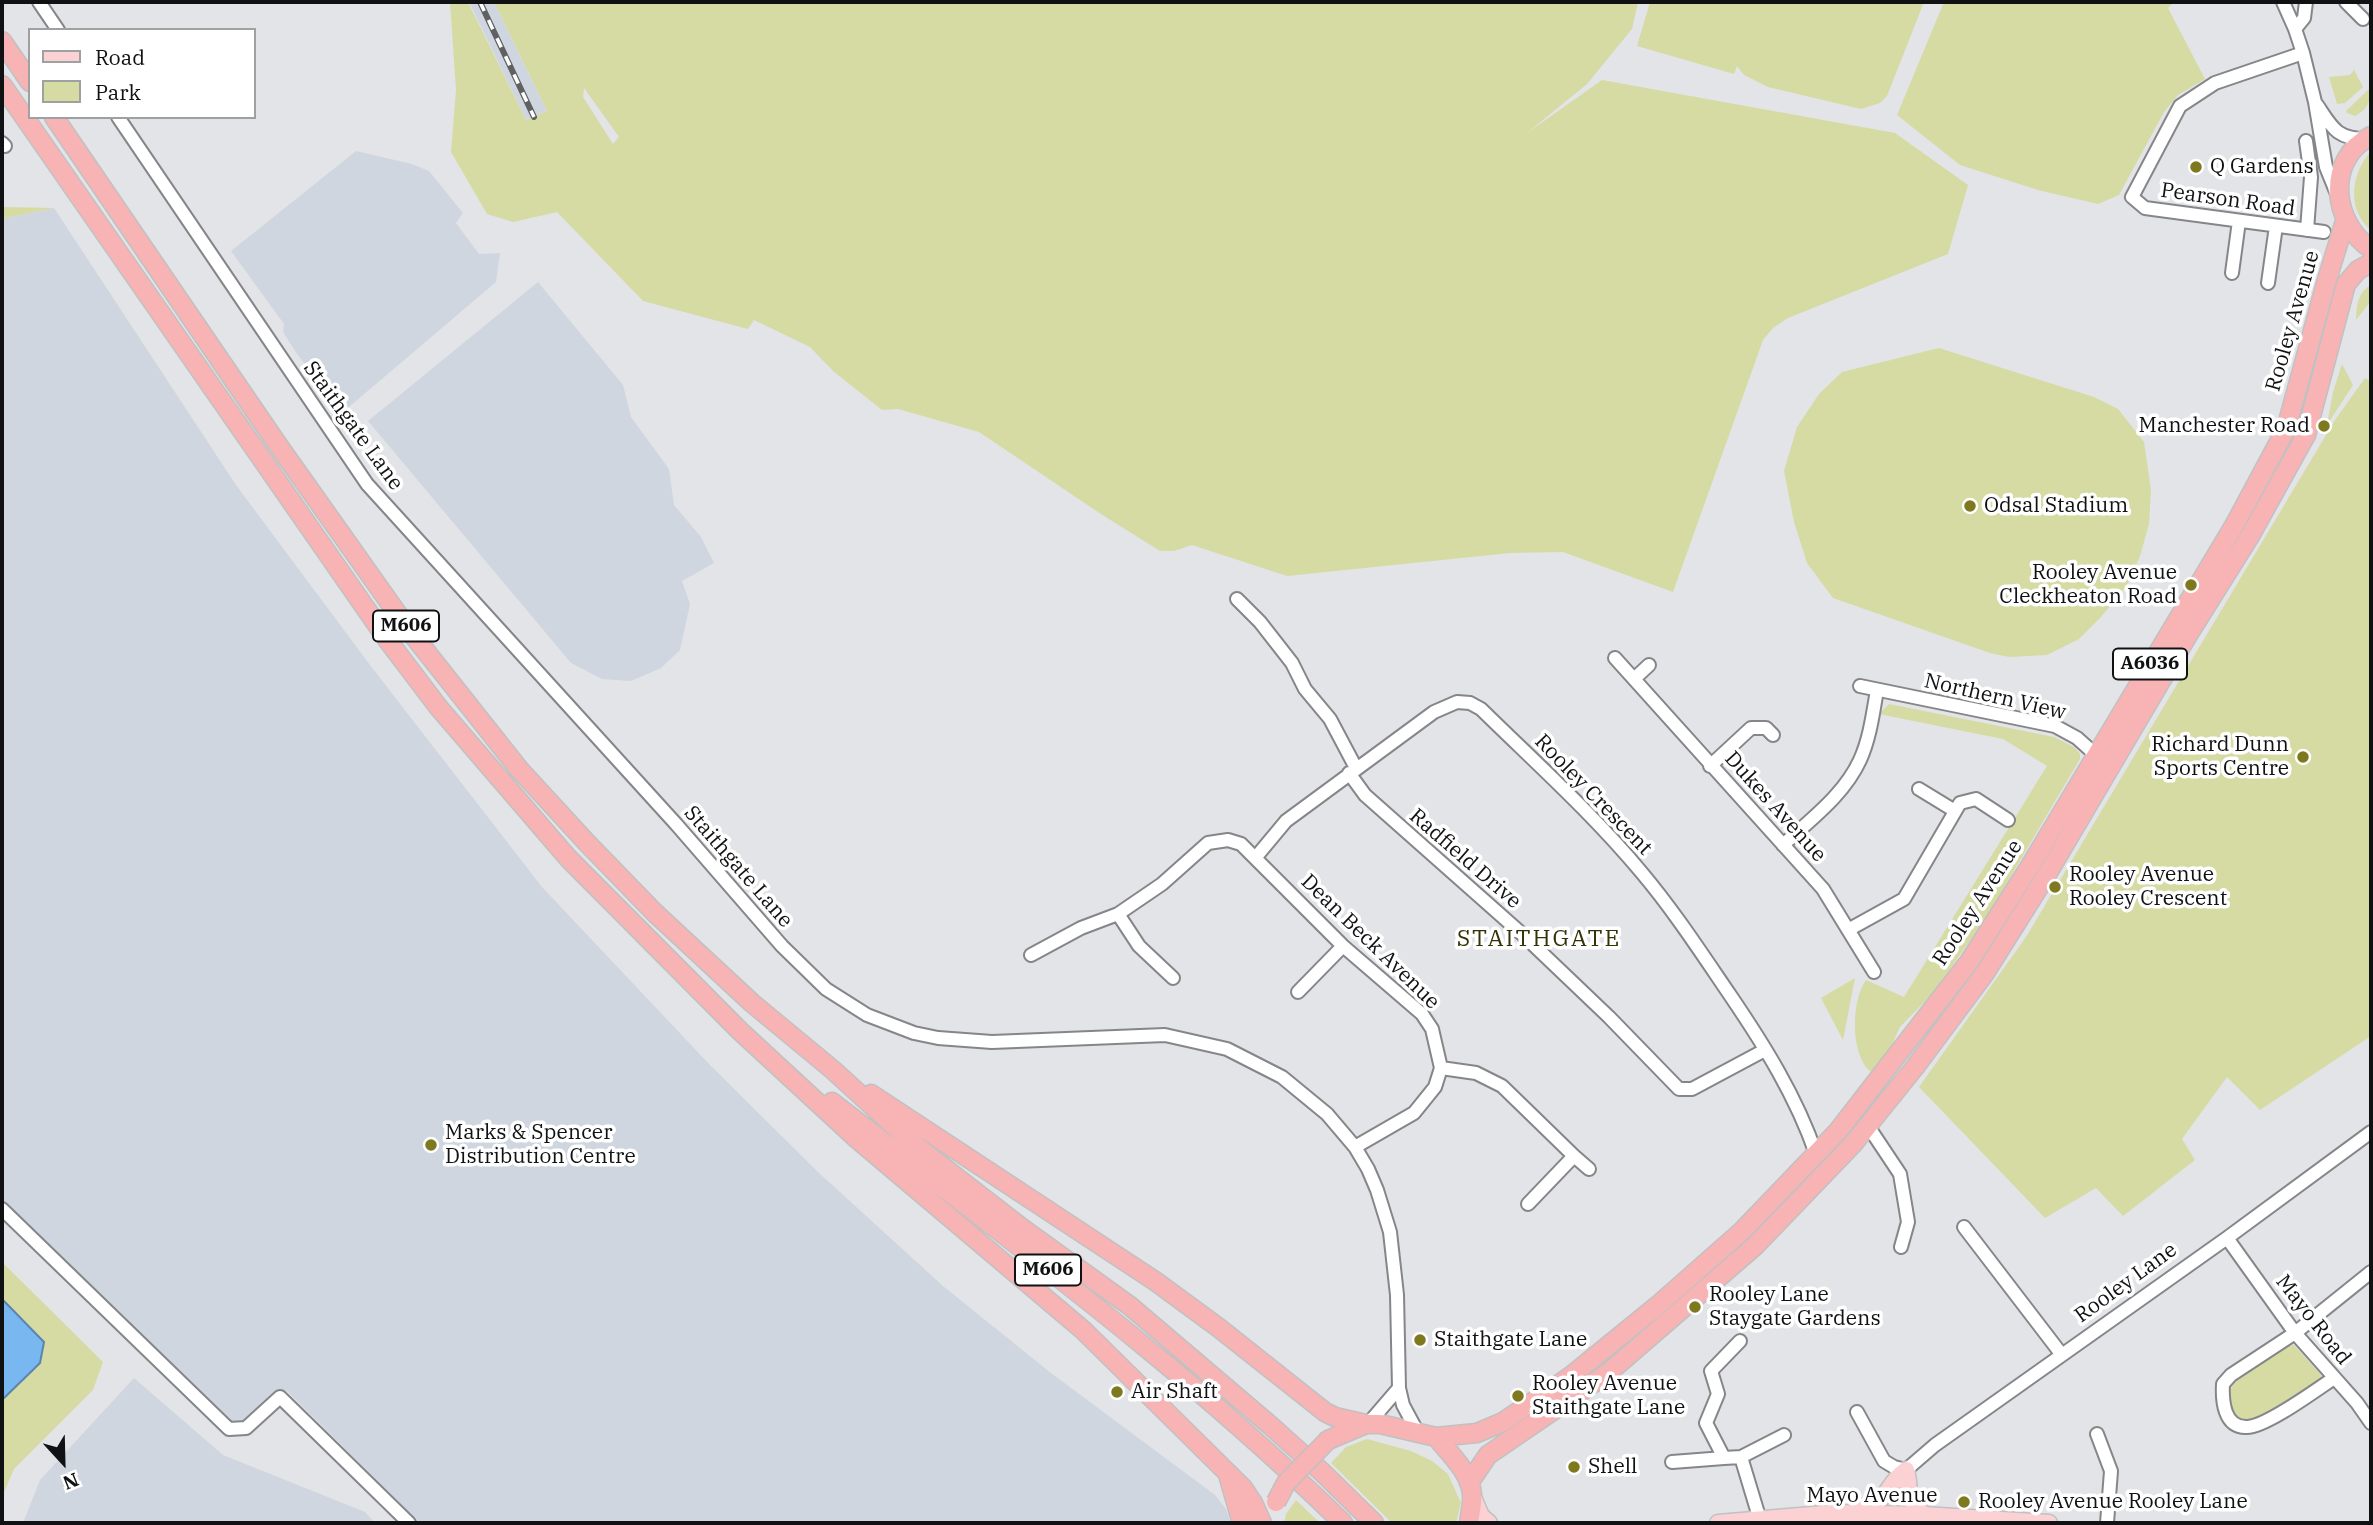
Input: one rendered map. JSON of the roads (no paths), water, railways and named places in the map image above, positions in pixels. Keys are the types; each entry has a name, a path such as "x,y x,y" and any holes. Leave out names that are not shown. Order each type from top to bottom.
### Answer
{"highway":[{"path":"2,41 28,79"},
{"name":"M606","path":"2,85 389,642 439,708 568,858 740,1031 857,1139 1083,1330 1250,1497 1262,1523"},
{"name":"M606","path":"55,119 278,445 409,630 528,779 655,913 752,1003 833,1070 915,1145 1149,1322 1271,1426 1374,1523"},
{"path":"2369,137 2345,163 2339,201 2345,221 2371,249"},
{"name":"Rooley Avenue","path":"1367,1424 1436,1437 1466,1435 1489,1429 1512,1417 1571,1376 1742,1231 1838,1131 1899,1056 1969,962 2029,869 2234,526 2286,429 2345,221"},
{"name":"Rooley Avenue","path":"1471,1489 1488,1454 1608,1373 1755,1245 1853,1144 1985,973 2250,536 2305,435 2346,284 2357,270 2371,263"},
{"name":"M606","path":"740,1031 1122,1326 1254,1439 1343,1523"},
{"name":"M606","path":"833,1070 1155,1281 1325,1412 1367,1424"},
{"path":"1268,1523 1286,1483 1328,1440 1367,1424"},
{"path":"1436,1437 1460,1467 1471,1489 1469,1523"},
{"name":"M606","path":"1228,1475 1242,1523"}],"main road":[{"path":"1835,1513 1871,1506 1885,1496 1898,1476 1906,1470 1911,1502 1924,1515"},
{"path":"1471,1489 1481,1516 1489,1523"},
{"name":"Mayo Avenue","path":"1760,1520 1835,1513 1924,1515 2049,1523"},
{"path":"1718,1523 1760,1520"}],"street":[{"path":"39,2 57,28"},
{"path":"2283,2 2303,53 2326,167 2339,201"},
{"path":"2295,29 2304,18 2306,2"},
{"path":"2346,2 2363,19"},
{"name":"Pearson Road","path":"2303,53 2215,83 2180,106 2132,197 2145,208 2324,232"},
{"path":"2315,102 2338,134 2354,139 2369,137"},
{"name":"Staithgate Lane","path":"119,119 367,484 676,824 782,946 825,989 867,1015 914,1033 938,1038 992,1042 1165,1035 1227,1049 1282,1077 1328,1114 1355,1147 1377,1189 1390,1232 1397,1295 1399,1388 1407,1415 1418,1433"},
{"path":"2306,141 2311,177 2307,230"},
{"path":"2232,273 2239,221"},
{"path":"2268,283 2276,226"},
{"name":"Radfield Drive","path":"1237,599 1260,622 1292,663 1305,689 1330,719 1365,795 1522,934 1679,1089 1692,1089 1765,1050"},
{"name":"Dukes Avenue","path":"1615,658 1823,889 1874,972"},
{"path":"1633,679 1649,665"},
{"name":"Northern View","path":"1860,686 2055,726 2077,738 2096,755"},
{"path":"1783,845 1844,787 1860,759 1871,725 1877,690"},
{"name":"Rooley Crescent","path":"1256,857 1286,821 1353,771 1444,706 1457,702 1470,703 1481,709 1582,806 1643,874 1695,943 1783,1078 1805,1121 1816,1154"},
{"path":"1710,766 1751,728 1766,728 1773,735"},
{"path":"1919,789 1955,811"},
{"path":"1848,930 1904,899 1960,803 1976,799 2008,820"},
{"name":"Dean Beck Avenue","path":"1031,955 1081,928 1118,914 1162,884 1208,843 1228,840 1241,844 1256,857 1343,946 1422,1014 1432,1029 1441,1068"},
{"path":"1118,914 1139,946 1173,978"},
{"path":"1298,992 1343,946"},
{"path":"1355,1147 1414,1112 1434,1087 1441,1068 1476,1073 1502,1086 1589,1169"},
{"path":"1868,1126 1900,1174 1908,1222 1901,1247"},
{"name":"Rooley Lane","path":"1906,1470 1935,1445 2227,1238 2371,1132"},
{"path":"1528,1203 1574,1156"},
{"path":"2,1209 229,1429 246,1428 280,1397 409,1523"},
{"path":"1964,1227 2062,1355"},
{"name":"Mayo Road","path":"2227,1238 2295,1333 2357,1403 2371,1423"},
{"path":"2334,1378 2264,1422 2247,1427 2236,1425 2228,1417 2222,1398 2223,1384 2231,1375 2295,1333 2371,1272"},
{"path":"1724,1458 1706,1423 1717,1394 1712,1371 1740,1341"},
{"path":"1367,1424 1399,1388"},
{"path":"1857,1412 1884,1461 1906,1470"},
{"path":"2097,1434 2111,1471 2107,1523"},
{"path":"1672,1462 1741,1457 1784,1435"},
{"path":"1741,1457 1760,1520"}],"water":[{"path":"2,1299 44,1342 40,1363 2,1400"}],"railway":[{"path":"480,2 534,117"}],"place":[{"name":"Q Gardens","path":"2196,167"},
{"name":"Manchester Road","path":"2324,426"},
{"name":"Odsal Stadium","path":"1970,506"},
{"name":"Rooley Avenue Cleckheaton Road","path":"2191,585"},
{"name":"Richard Dunn Sports Centre","path":"2303,757"},
{"name":"Rooley Avenue Rooley Crescent","path":"2055,887"},
{"name":"Marks & Spencer Distribution Centre","path":"431,1145"},
{"name":"Rooley Lane Staygate Gardens","path":"1695,1307"},
{"name":"Staithgate Lane","path":"1420,1340"},
{"name":"Air Shaft","path":"1117,1392"},
{"name":"Rooley Avenue Staithgate Lane","path":"1518,1396"},
{"name":"Shell","path":"1574,1467"},
{"name":"Rooley Avenue Rooley Lane","path":"1964,1502"}],"district":[{"name":"STAITHGATE","path":"1539,939"}]}
